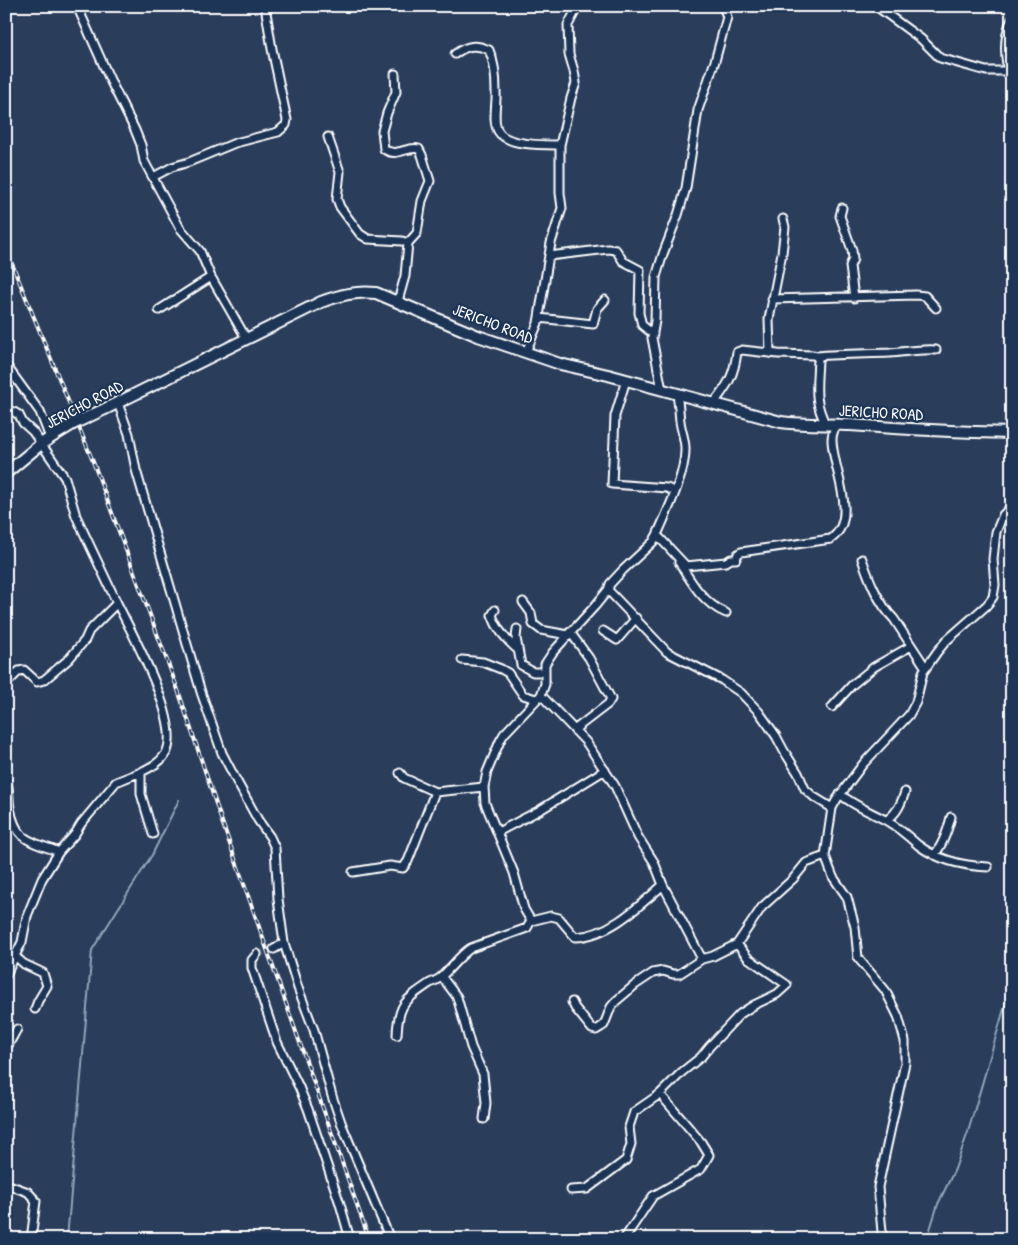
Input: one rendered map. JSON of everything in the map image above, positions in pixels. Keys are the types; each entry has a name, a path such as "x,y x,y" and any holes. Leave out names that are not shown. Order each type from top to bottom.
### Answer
{"street":[{"path":"77,6 135,130 141,144 144,161 180,228 200,251 211,277 246,338"},
{"path":"153,177 172,167 190,162 235,143 278,132 286,125 287,120 265,6"},
{"path":"526,352 538,323 551,244 562,208 560,193 560,145 576,83 569,54 568,25 578,6"},
{"path":"662,390 654,353 656,277 686,188 698,110 716,61 727,17 723,6"},
{"path":"876,6 921,39 940,58 986,71 1008,71"},
{"path":"1012,19 1005,47 1008,71 1012,84"},
{"path":"455,54 467,46 476,45 489,50 493,59 496,91 496,126 498,133 512,141 527,144 560,145"},
{"path":"395,74 396,92 387,112 382,131 384,149 396,154 409,149 418,150 422,154 430,181 422,201 416,233 408,243 405,276 398,301"},
{"path":"328,138 340,172 337,199 340,207 360,234 368,239 408,243"},
{"path":"842,208 840,216 852,250 853,259 850,266 854,298"},
{"path":"770,354 769,320 782,253 785,227 783,219"},
{"path":"549,256 608,249 616,250 623,260 640,270 640,314 642,325 653,334"},
{"path":"159,310 211,277"},
{"name":"JERICHO ROAD","path":"6,473 49,439 73,424 321,302 344,294 362,292 376,292 478,336 560,364 781,422 801,425 1012,433"},
{"path":"772,299 854,298 880,295 925,296 936,308"},
{"path":"539,318 592,324 597,309 605,300"},
{"path":"713,404 729,384 737,352 742,350 770,354 816,356 890,353 924,349 936,350"},
{"path":"657,536 686,566 717,563 736,559 741,552 831,539 836,535 844,517 844,505 832,448 831,425 819,411 817,400 818,359 816,356"},
{"path":"6,364 40,412 65,478 76,516 143,655 159,693 170,734 169,744 163,758 141,772 116,782 60,852 42,879 27,916 22,942 6,975"},
{"path":"626,380 615,416 612,484 667,488 674,492"},
{"path":"531,921 524,909 514,874 485,803 484,787 487,772 500,741 538,697 545,684 545,664 553,652 595,606 622,570 653,542 657,536 684,463 685,447 677,395"},
{"path":"118,403 129,434 136,470 201,692 222,753 275,848 278,899 284,943 314,1030 342,1125 390,1239"},
{"path":"6,410 19,415 23,423 49,439"},
{"path":"880,1239 882,1232 878,1187 905,1063 905,1041 898,1016 885,990 858,958 855,926 847,897 833,877 824,856 832,808 840,794 863,764 909,715 916,702 926,668 946,641 988,605 993,597 995,584 993,559 996,532 1003,516 1012,506"},
{"path":"674,553 695,587 717,610 726,613"},
{"path":"862,559 873,586 926,668"},
{"path":"608,590 667,652 735,687 760,712 776,736 808,793 832,808"},
{"path":"523,602 531,613 533,624 541,630 569,634 589,658 611,699 608,704 574,730"},
{"path":"6,684 24,670 37,682 44,680 69,659 89,631 117,604"},
{"path":"495,610 492,615 496,626 507,641 518,650"},
{"path":"603,631 617,640 636,618"},
{"path":"517,629 516,638 521,665 533,672 544,672"},
{"path":"832,707 852,685 874,668 910,646"},
{"path":"462,660 482,662 508,673 523,695 538,697 586,742 615,786 638,837 654,862 663,885 702,958"},
{"path":"498,832 540,810 605,770"},
{"path":"141,772 141,794 153,834"},
{"path":"400,773 404,778 435,792 484,787"},
{"path":"6,780 9,786 11,812 18,833 60,852"},
{"path":"353,872 390,866 404,867 435,792"},
{"path":"887,820 900,807 905,792"},
{"path":"840,794 852,804 887,820 934,855 971,866 988,867"},
{"path":"934,855 938,851 947,831 951,816"},
{"path":"572,1002 589,1026 596,1030 604,1025 611,1007 635,984 658,971 679,974 702,958 713,956 737,944 762,907 788,884 806,863 824,856"},
{"path":"397,1035 397,1018 407,1000 442,977 463,953 471,948 527,928 531,921 551,916 559,918 575,937 598,933 619,922 663,885"},
{"path":"274,948 284,943"},
{"path":"571,1190 586,1189 626,1160 631,1144 628,1127 634,1112 660,1094 682,1072 701,1057 740,1014 777,994 787,985 748,958 737,944"},
{"path":"257,954 252,960 252,968 277,1042 308,1109 350,1239"},
{"path":"15,956 24,964 43,973 47,986 35,1010"},
{"path":"442,977 457,998 471,1046 483,1074 486,1103 484,1119"},
{"path":"6,1048 17,1029"},
{"path":"624,1239 653,1196 700,1169 709,1155 701,1142 660,1094"},
{"path":"6,1184 28,1192 36,1201 31,1239"}],"waterway":[{"path":"67,1239 92,950 152,855 179,800"},
{"path":"927,1239 938,1204 955,1169 968,1132 1006,1002 1012,963"}],"tunnel":[{"path":"257,954 274,949"}],"railway":[{"path":"6,249 92,459 178,690 221,819 369,1239"}]}
